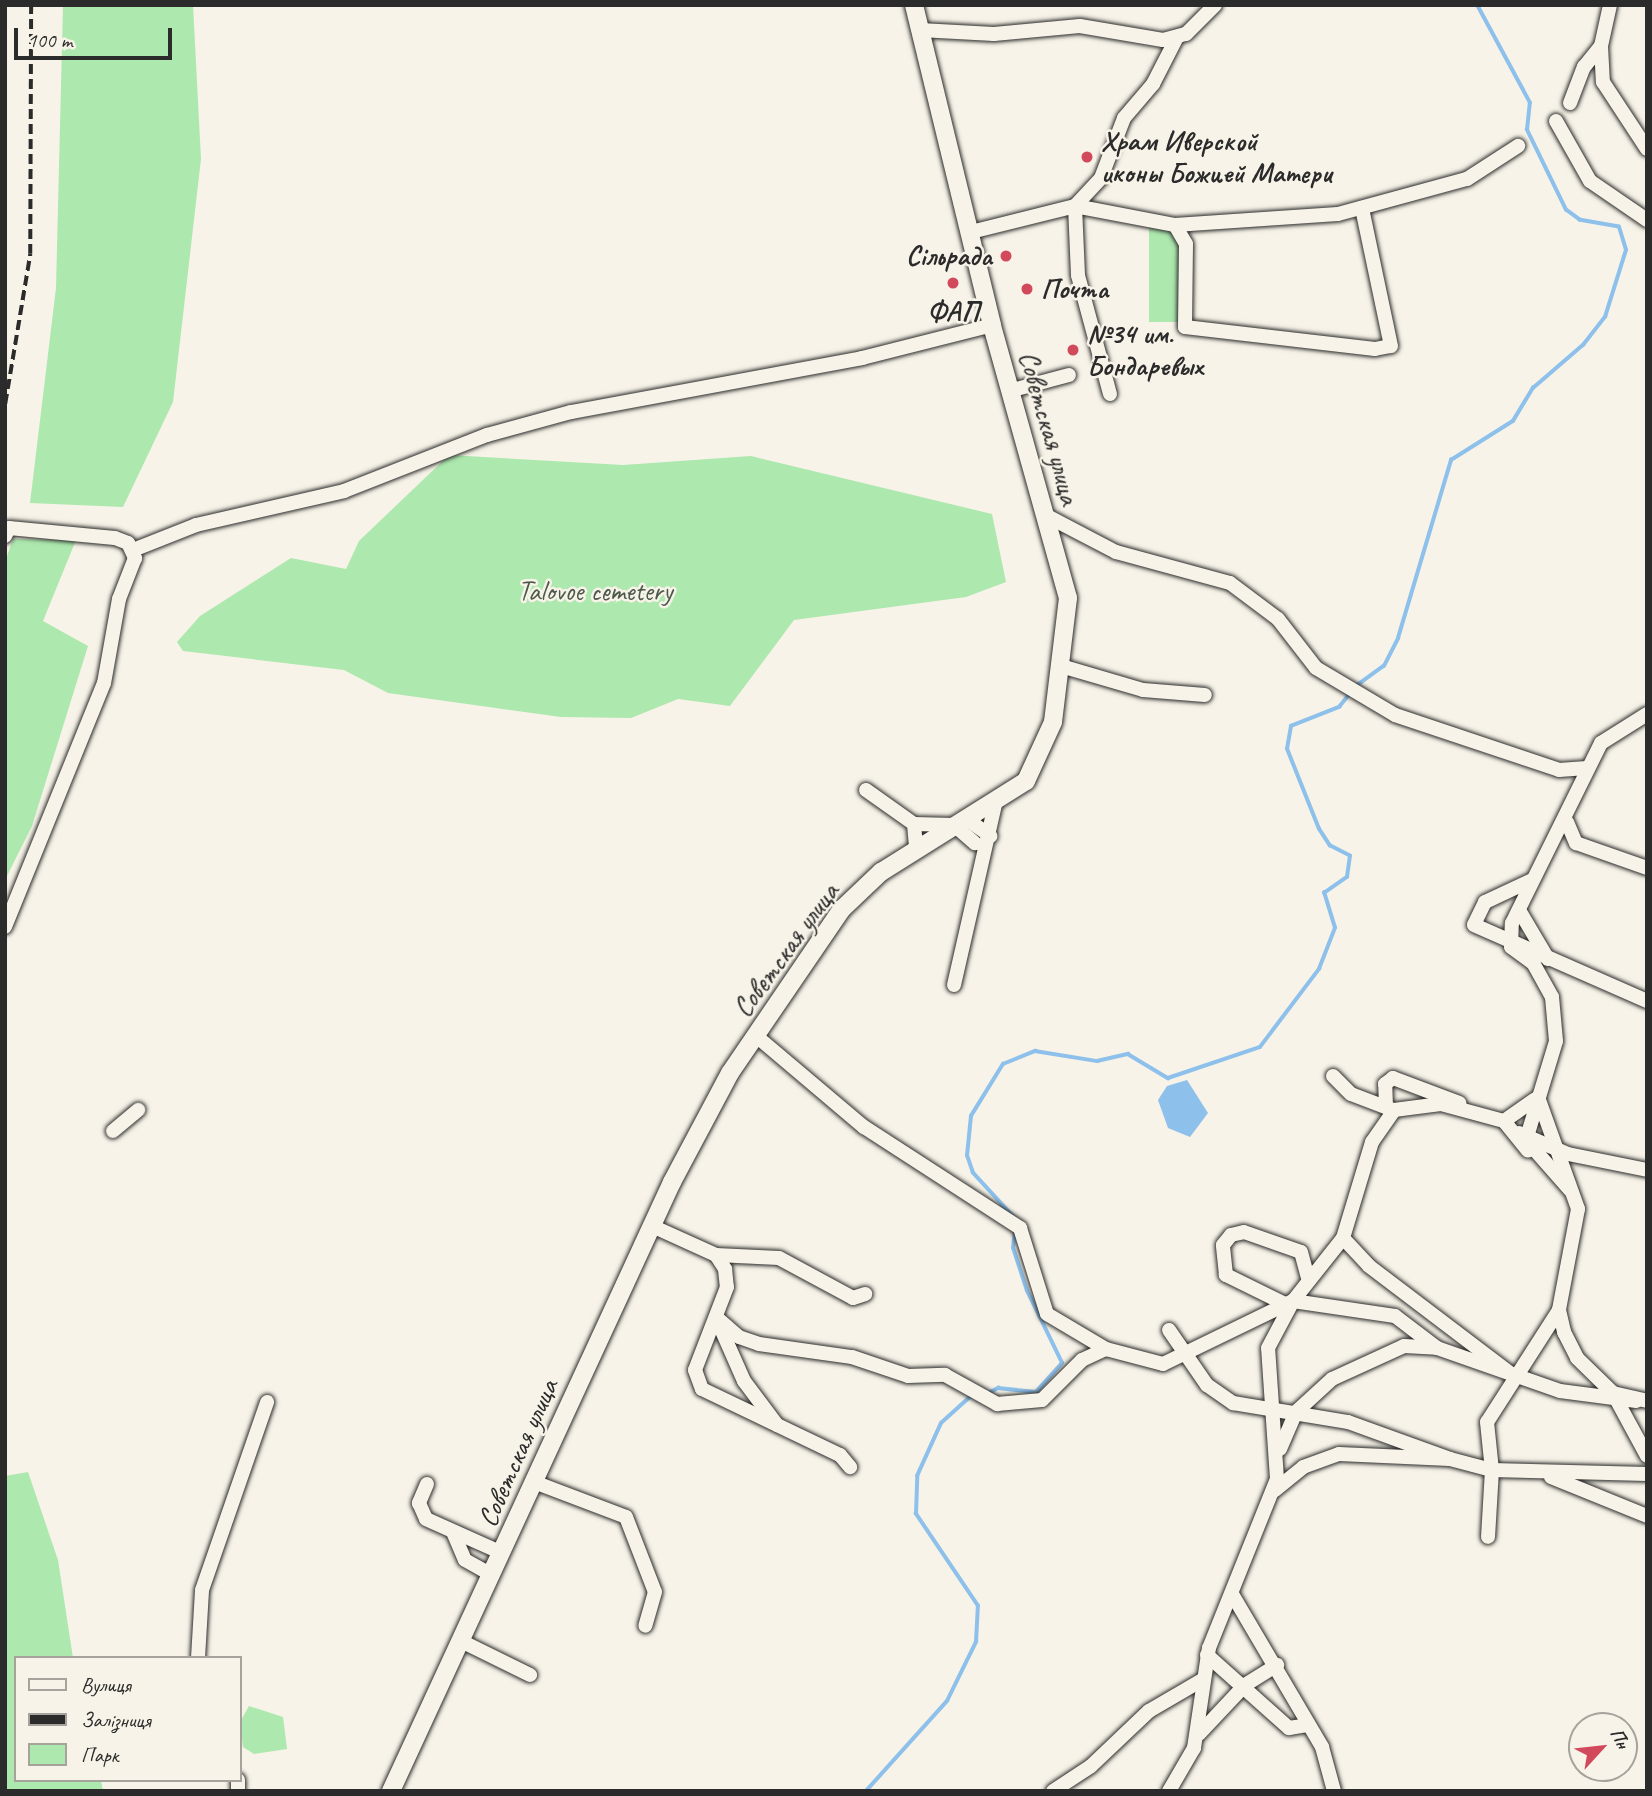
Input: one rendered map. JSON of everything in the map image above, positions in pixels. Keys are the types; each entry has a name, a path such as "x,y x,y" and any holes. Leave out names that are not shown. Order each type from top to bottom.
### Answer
{"main road":[{"name":"Советская улица","path":"391,1791 652,1226 755,1035 842,909 916,847 995,805 1041,758 1060,666 1068,598 1047,516 1009,391 915,5"}],"street":[{"path":"1110,394 1078,275 1075,206 1101,178 1124,118 1153,85 1170,43 1214,5"},
{"path":"1610,5 1601,46 1603,82 1647,149"},
{"path":"920,30 994,34 1080,26 1170,43"},
{"path":"1570,103 1584,67 1601,46"},
{"path":"1556,121 1590,181 1647,220"},
{"path":"971,232 1075,206 1175,225 1293,221 1362,208 1467,179 1518,146"},
{"path":"1175,225 1186,244 1185,327 1375,349 1391,346 1362,208"},
{"path":"134,551 196,525 344,491 487,435 571,412 862,358 992,325"},
{"path":"1009,391 1069,375"},
{"path":"1047,516 1116,552 1230,583 1263,605 1316,668 1350,691 1395,715 1559,770 1587,768"},
{"path":"7,532 116,538 134,551"},
{"path":"5,927 104,683 134,551"},
{"path":"1060,666 1143,690 1205,695"},
{"path":"1511,947 1519,910 1532,880 1567,822 1587,768 1608,736 1642,719"},
{"path":"1559,770 1577,794"},
{"path":"866,790 914,824 960,822 990,836"},
{"path":"954,985 995,805"},
{"path":"960,822 975,843"},
{"path":"1567,822 1576,842 1647,868"},
{"path":"914,824 916,847"},
{"path":"1515,1129 1538,1097 1556,1041 1552,997 1533,963 1481,931 1472,918 1485,902 1532,880"},
{"path":"1519,910 1548,958"},
{"path":"1511,947 1548,958 1647,1001"},
{"path":"755,1035 864,1127 1016,1227 1047,1314 1106,1349 1147,1364 1183,1354 1288,1302"},
{"path":"1333,1076 1351,1094 1390,1109 1466,1108"},
{"path":"1279,1451 1269,1407 1268,1348 1288,1302 1343,1238 1362,1163 1390,1109 1385,1084 1393,1078 1515,1129 1554,1150 1647,1170"},
{"path":"1515,1129 1538,1097"},
{"path":"1488,1537 1492,1470 1487,1422 1559,1310 1576,1230 1578,1209 1554,1150 1538,1097"},
{"path":"113,1132 138,1110"},
{"path":"1515,1129 1528,1150 1570,1190"},
{"path":"652,1226 716,1255 779,1258 853,1298 865,1294"},
{"path":"1308,1279 1301,1252 1244,1232 1231,1235 1223,1245 1226,1275 1288,1302 1395,1316 1437,1348 1515,1377 1642,1401"},
{"path":"1343,1238 1368,1266 1515,1377"},
{"path":"716,1255 727,1287 695,1378 713,1396 840,1455 850,1467"},
{"path":"1559,1310 1577,1358 1616,1397 1647,1456"},
{"path":"716,1317 739,1337 760,1344 852,1357 908,1376 946,1375 972,1393 997,1404 1042,1400 1082,1360 1106,1349"},
{"path":"716,1317 744,1381 780,1429"},
{"path":"1169,1330 1183,1354 1207,1385 1233,1403 1269,1407 1380,1430 1450,1459 1492,1470 1647,1474"},
{"path":"1199,1734 1202,1680 1207,1655 1274,1491 1279,1451 1296,1412 1351,1366 1404,1346 1437,1348"},
{"path":"198,1656 202,1590 267,1402"},
{"path":"1274,1491 1303,1467 1339,1454 1450,1459"},
{"path":"1544,1472 1647,1516"},
{"path":"534,1482 626,1517 655,1592 645,1626"},
{"path":"427,1484 420,1512 453,1532 502,1553"},
{"path":"453,1532 465,1560 492,1575"},
{"path":"1232,1594 1278,1665 1310,1725 1334,1791"},
{"path":"461,1641 530,1675"},
{"path":"1207,1655 1289,1728 1310,1725"},
{"path":"1169,1791 1199,1734 1243,1686 1278,1665"},
{"path":"1053,1791 1091,1766 1149,1711 1202,1680"}],"green space":[{"path":"63,5 193,5 201,159 173,402 123,507 30,503 56,288"},
{"path":"1149,225 1173,229 1183,244 1182,322 1149,322"},
{"name":"Talovoe cemetery","path":"449,455 623,465 751,456 992,514 1006,582 966,597 794,620 730,706 678,699 631,718 561,717 388,693 344,670 183,651 177,642 200,616 291,558 346,569 359,541"},
{"path":"13,539 76,540 43,621 88,646 32,826 5,880 5,562"},
{"path":"28,1472 58,1560 73,1656 14,1656 14,1782 101,1782 103,1791 5,1791 5,1476"},
{"path":"249,1706 283,1717 287,1749 254,1754 243,1747 242,1718"}],"water":[{"path":"1187,1080 1208,1113 1190,1137 1168,1128 1158,1100 1167,1086"}],"waterway":[{"path":"1356,686 1384,666 1398,638 1451,460 1513,421 1533,388 1583,345 1605,317 1626,250 1619,227 1580,220 1566,210 1527,130 1530,103 1477,5"},
{"path":"1017,1221 973,1173 967,1156 971,1116 1003,1064 1035,1051 1097,1061 1128,1054 1168,1078 1260,1047 1319,969 1335,928 1324,893 1347,877 1350,856 1330,846 1319,829 1287,749 1291,726 1339,707 1351,692"},
{"path":"987,1394 998,1388 1036,1392 1062,1363 1027,1291 1013,1248 1015,1232"},
{"path":"866,1791 947,1701 976,1642 978,1606 916,1514 917,1476 941,1423 972,1395"}],"railway":[{"path":"5,404 30,254 31,5"}],"place":[{"name":"Храм Иверской иконы Божией Матери","path":"1087,157"},
{"name":"Сільрада","path":"1006,256"},
{"name":"ФАП","path":"953,283"},
{"name":"Почта","path":"1027,289"},
{"name":"№34 им. Бондаревых","path":"1073,350"}]}
